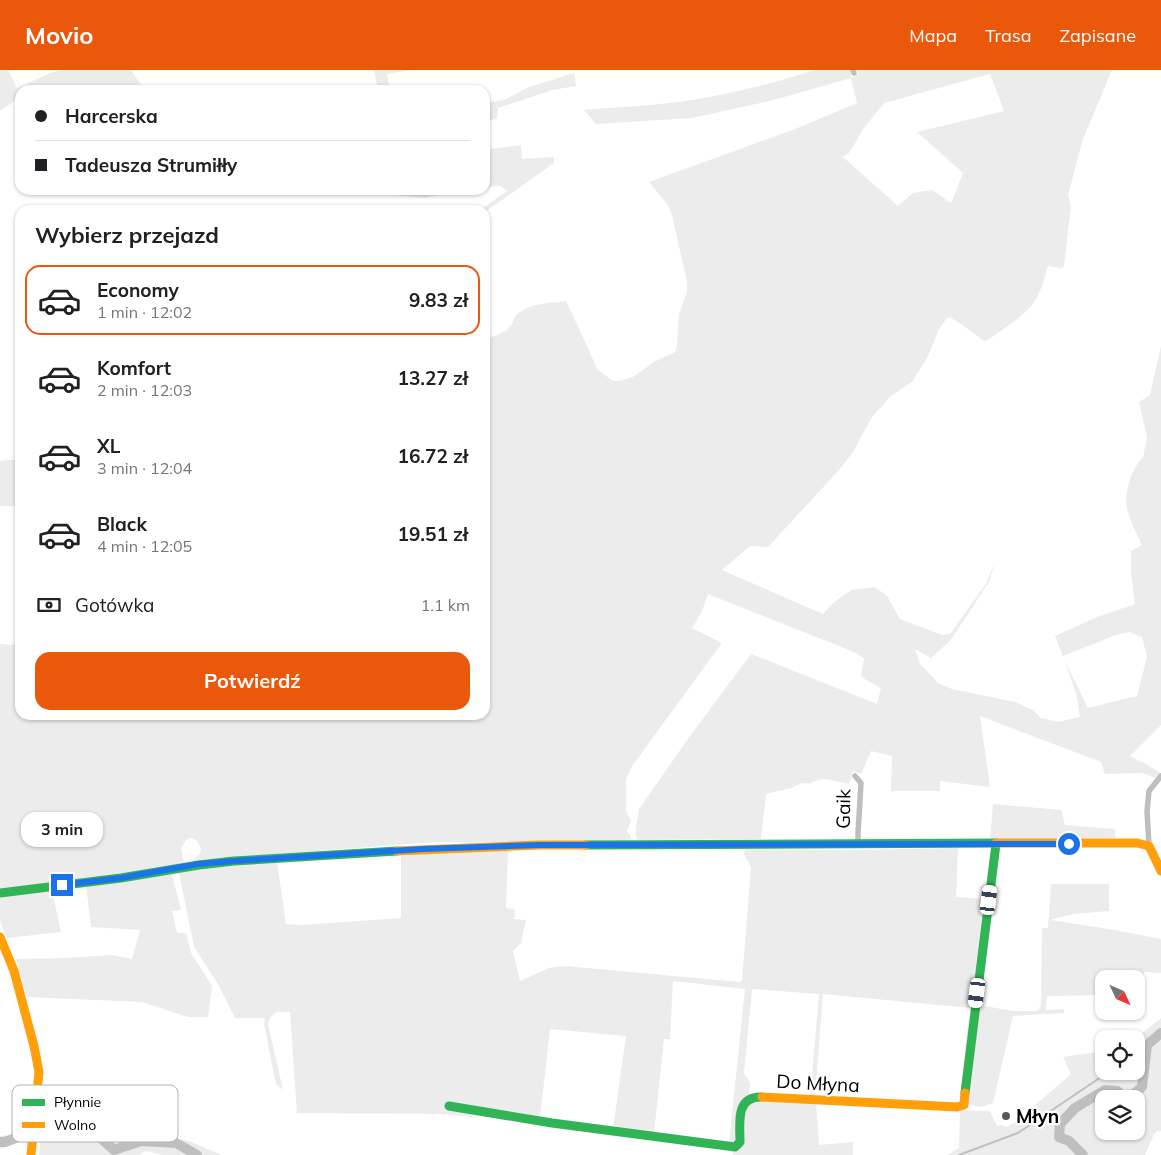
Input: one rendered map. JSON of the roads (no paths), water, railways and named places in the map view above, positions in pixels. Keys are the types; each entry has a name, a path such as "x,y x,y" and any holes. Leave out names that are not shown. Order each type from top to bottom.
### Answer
{"street":[{"name":"Gaik","path":"855,776 861,783 858,844"},
{"path":"1161,776 1149,791 1147,811 1149,846 1161,871"},
{"path":"0,893 121,878 198,864 423,849 540,845 1137,843 1149,846"},
{"name":"Do Młyna","path":"449,1106 552,1123 735,1146 740,1142 741,1109 749,1099 758,1097 957,1107 964,1105 996,844"},
{"path":"0,937 14,971 37,1062 38,1085"},
{"path":"31,1155 33,1142"}],"waterway":[{"path":"1138,1090 1142,1087 1147,1045 1161,1033"},
{"path":"959,1155 1018,1133 1097,1080"},
{"path":"1083,1155 1069,1141 1059,1137 1060,1124 1075,1108 1095,1096"},
{"path":"0,1142 12,1139"},
{"path":"105,1142 114,1150 138,1142"},
{"path":"158,1142 176,1143 197,1155"}],"place":[{"name":"Młyn","path":"1006,1116"}]}
